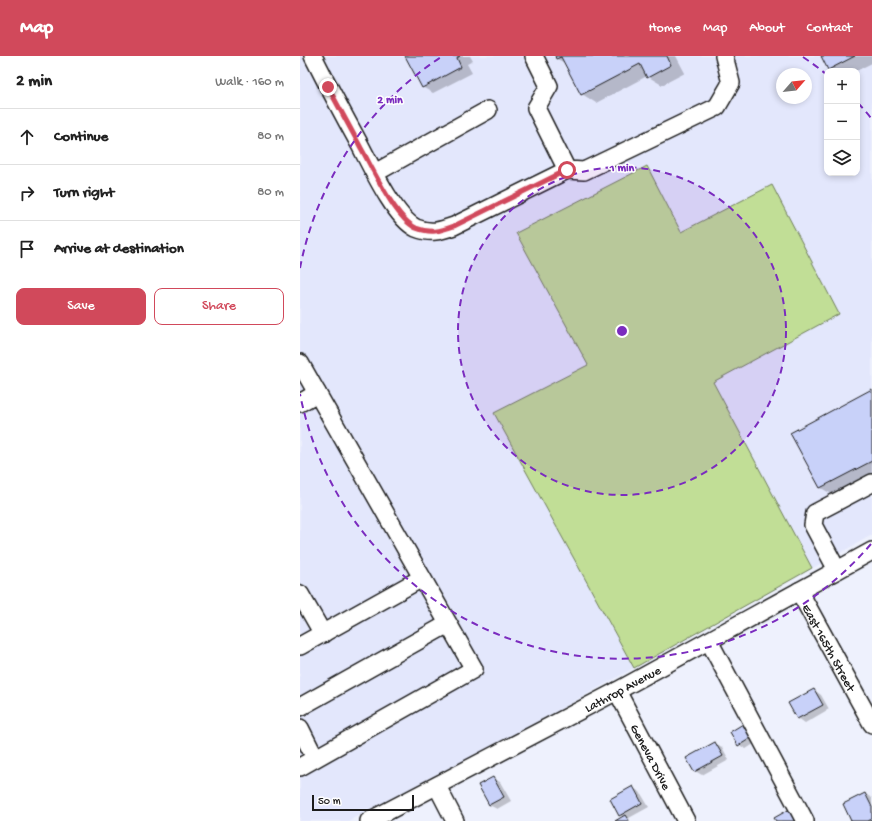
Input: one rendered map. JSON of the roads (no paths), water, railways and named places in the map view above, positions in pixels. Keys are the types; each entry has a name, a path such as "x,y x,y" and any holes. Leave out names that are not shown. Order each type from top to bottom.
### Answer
{"street":[{"path":"313,56 328,87 383,188 401,215 415,227 427,231 440,232 567,170 584,171 717,107 731,83 724,56"},
{"path":"534,56 549,86 536,108 567,170"},
{"path":"375,173 488,110"},
{"path":"300,364 474,669 300,767"},
{"path":"300,403 317,393"},
{"path":"837,570 813,525 815,513 872,483"},
{"name":"Lathrop Avenue","path":"369,821 617,691 872,551"},
{"path":"300,646 422,578"},
{"name":"East 165th Street","path":"799,591 872,724"},
{"path":"300,594 323,634"},
{"path":"300,707 448,624"},
{"path":"709,641 805,821"},
{"name":"Geneva Drive","path":"617,691 686,821"},
{"path":"300,728 315,758"},
{"path":"437,786 455,821"}]}
